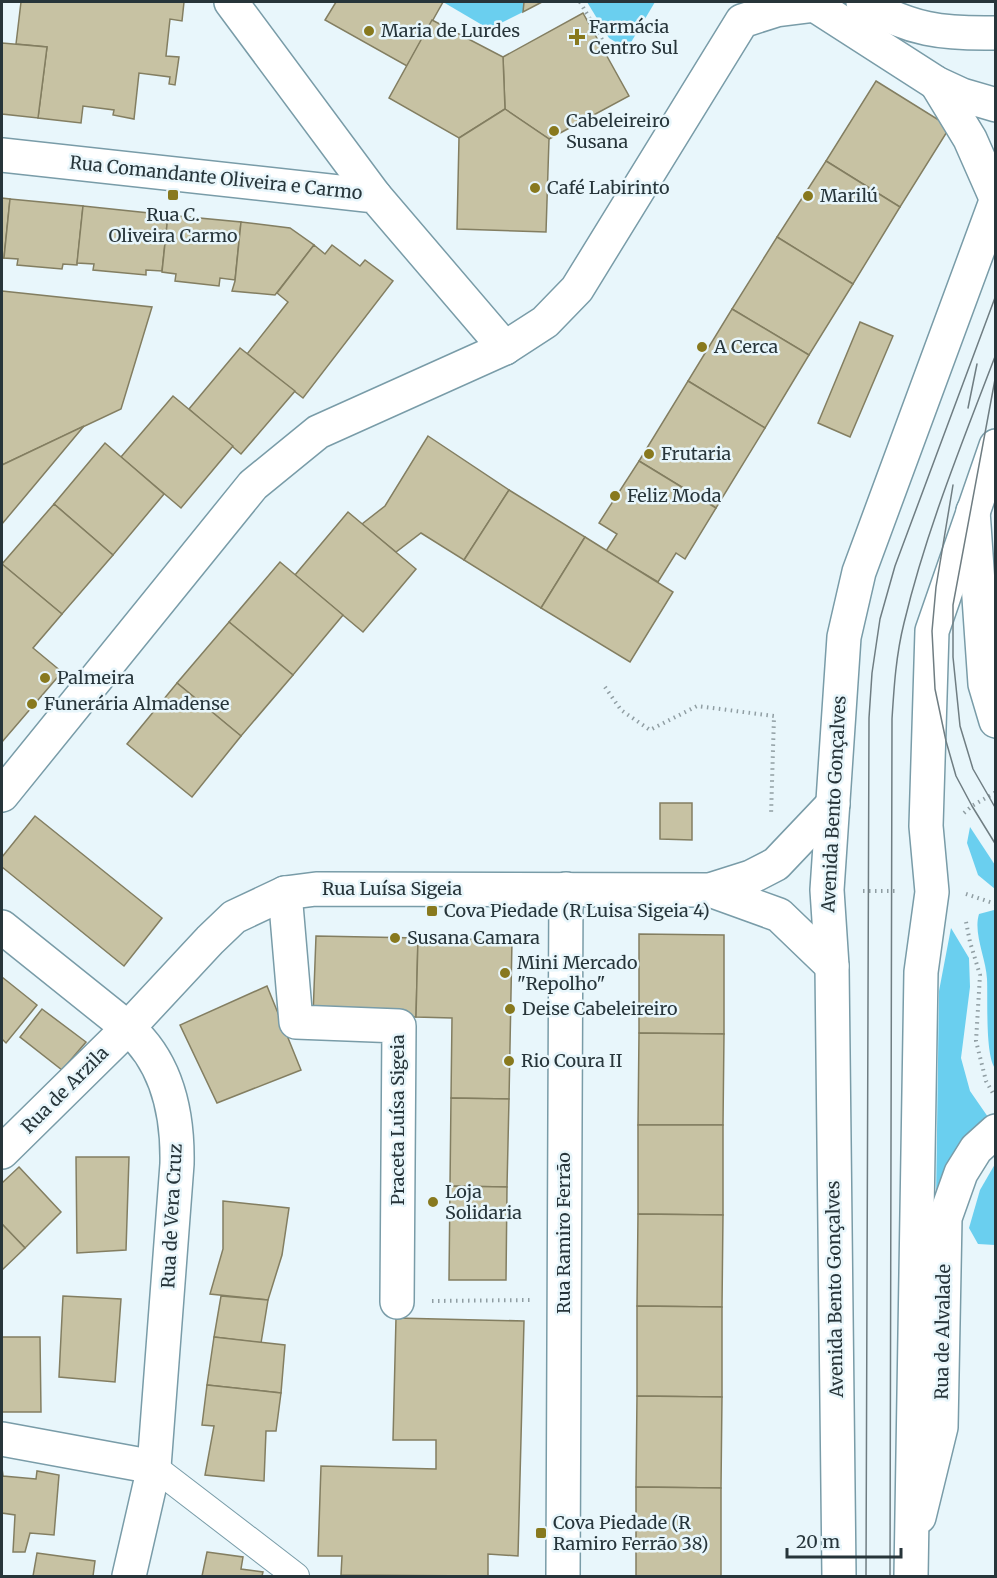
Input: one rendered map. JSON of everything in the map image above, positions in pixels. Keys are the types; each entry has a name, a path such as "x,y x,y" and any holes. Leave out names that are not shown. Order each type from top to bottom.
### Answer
{"street":[{"path":"231,2 375,196"},
{"path":"863,2 887,16 914,26 958,33 996,33"},
{"path":"2,795 253,485 318,432 505,348 545,322 577,289 740,11 776,10 813,3 936,82 962,94 996,105"},
{"path":"936,82 970,139 996,200"},
{"name":"Rua Comandante Oliveira e Carmo","path":"2,155 375,196 505,348"},
{"name":"Avenida Bento Gonçalves","path":"838,1576 832,966 827,890 844,637 859,572 996,200"},
{"path":"911,1561 921,972 932,892 926,826 932,632 994,457"},
{"path":"973,511 985,684 996,721"},
{"name":"Rua Luísa Sigeia","path":"128,1028 234,916 285,893 316,889 710,890 751,877 776,864 833,804"},
{"name":"Rua Ramiro Ferrão","path":"563,1576 566,889"},
{"name":"Rua Luísa Sigeia","path":"710,890 779,915 832,966"},
{"name":"Praceta Luísa Sigeia","path":"285,893 296,1022 399,1026 397,1302"},
{"name":"Rua de Vera Cruz","path":"2,927 128,1028 146,1046 160,1072 172,1107 178,1146 154,1467 129,1576"},
{"name":"Rua de Arzila","path":"2,1152 128,1028"},
{"name":"Rua de Alvalade","path":"911,1561 941,1427 945,1218 961,1173 976,1149 996,1131"},
{"path":"2,1439 154,1467 296,1576"}],"path":[{"path":"580,2 603,41"},
{"path":"605,687 621,710 650,730 697,706 774,716 770,854 776,864"},
{"path":"827,890 932,892"},
{"path":"963,902 962,892 996,904"},
{"path":"965,912 970,942 980,975 976,1041 986,1081 996,1098"},
{"path":"397,1302 564,1300"}],"shaded area":[{"path":"443,2 524,2 523,12 489,29"},
{"path":"587,2 655,2 627,49 609,38"},
{"path":"970,827 995,865 995,889 978,875 967,843"},
{"path":"994,910 996,912 995,1068 988,1039 987,979 978,929 979,914"},
{"path":"951,928 969,958 970,987 961,1058 970,1091 988,1117 959,1152 936,1201 939,991"},
{"path":"995,1164 995,1245 978,1244 969,1228 980,1190"}],"building":[{"path":"21,2 184,2 182,21 170,19 166,56 179,57 175,85 169,84 170,77 139,73 134,119 113,115 114,110 83,106 81,123 38,118 47,47 16,44"},
{"path":"336,2 443,2 407,66 325,20"},
{"path":"524,2 542,2 523,12"},
{"path":"583,13 629,96 549,139 505,109 503,57"},
{"path":"432,20 503,57 505,109 459,138 389,98"},
{"path":"2,43 47,47 38,118 2,114"},
{"path":"876,81 950,127 900,207 826,161"},
{"path":"505,109 549,139 546,232 457,229 459,138"},
{"path":"826,161 900,207 853,284 777,237"},
{"path":"2,198 10,199 4,258 2,258"},
{"path":"10,199 83,206 77,265 63,264 62,269 17,265 18,259 4,258"},
{"path":"83,206 168,215 162,271 146,270 146,275 93,270 94,264 77,263"},
{"path":"168,215 241,222 235,280 220,278 219,286 175,281 176,274 162,272"},
{"path":"241,222 290,228 314,245 275,295 232,291"},
{"path":"777,237 853,284 809,355 732,309"},
{"path":"314,245 325,254 332,245 360,266 365,260 393,281 303,398 247,354 288,302 277,293"},
{"path":"2,291 152,307 121,409 2,465"},
{"path":"732,309 809,355 765,428 688,381"},
{"path":"860,322 893,336 850,437 818,423"},
{"path":"240,348 295,391 241,454 189,409"},
{"path":"688,381 765,428 716,508 639,461"},
{"path":"173,396 233,446 181,508 121,457"},
{"path":"84,426 33,487 2,524 2,465"},
{"path":"428,436 509,490 464,560 421,533 396,552 362,524 385,506"},
{"path":"105,443 164,494 113,555 54,504"},
{"path":"639,461 716,508 685,559 676,553 658,582 606,551 617,534 599,523"},
{"path":"509,490 585,537 541,608 464,560"},
{"path":"54,504 113,555 62,614 2,564"},
{"path":"348,512 416,569 363,632 295,575"},
{"path":"585,537 673,592 630,662 541,608"},
{"path":"280,562 343,615 293,675 229,622"},
{"path":"2,564 62,614 33,648 62,672 2,742"},
{"path":"229,622 293,675 241,736 177,683"},
{"path":"177,683 241,736 192,797 127,744"},
{"path":"660,803 692,803 692,840 660,839"},
{"path":"35,816 162,918 124,966 2,867 2,857"},
{"path":"639,934 724,935 724,1034 639,1033"},
{"path":"316,936 418,938 416,1017 313,1016"},
{"path":"418,938 512,940 509,1099 451,1098 452,1018 416,1017"},
{"path":"2,977 37,1005 6,1043 2,1039"},
{"path":"267,986 301,1070 217,1103 180,1025"},
{"path":"42,1009 86,1042 62,1070 20,1037"},
{"path":"639,1033 724,1034 723,1125 638,1125"},
{"path":"451,1098 509,1099 507,1187 450,1186"},
{"path":"638,1125 723,1125 723,1215 638,1214"},
{"path":"76,1157 129,1157 126,1250 77,1253"},
{"path":"19,1167 61,1212 25,1248 2,1224 2,1183"},
{"path":"450,1186 507,1187 506,1280 449,1280"},
{"path":"223,1201 289,1208 282,1255 268,1300 210,1294 223,1249"},
{"path":"638,1214 723,1215 722,1307 637,1306"},
{"path":"2,1224 25,1248 2,1270"},
{"path":"63,1296 121,1299 115,1382 59,1377"},
{"path":"221,1296 268,1300 261,1343 214,1337"},
{"path":"637,1306 722,1307 722,1397 637,1396"},
{"path":"396,1318 524,1321 518,1556 488,1554 488,1576 341,1575 342,1556 318,1556 321,1466 436,1469 436,1440 393,1440"},
{"path":"2,1337 40,1337 41,1412 2,1412"},
{"path":"214,1337 285,1345 281,1393 207,1385"},
{"path":"207,1385 281,1393 276,1431 266,1431 264,1481 205,1475 214,1426 202,1425"},
{"path":"637,1396 722,1397 721,1488 636,1487"},
{"path":"2,1468 3,1476 36,1479 37,1471 59,1475 54,1535 30,1533 25,1552 13,1552 15,1515 2,1513"},
{"path":"636,1487 721,1488 721,1576 636,1576"},
{"path":"207,1552 243,1557 241,1569 263,1572 262,1576 202,1576"},
{"path":"37,1553 95,1561 93,1576 33,1576"}],"tram line":[{"path":"866,1576 869,718 872,673 880,619 895,566 996,295"},
{"path":"890,1576 892,719 897,659 913,589 945,487 996,354"},
{"path":"968,408 977,364"},
{"path":"996,374 953,605 953,657 960,726 973,769 996,809"},
{"path":"953,485 936,587 932,631 935,689 956,776 996,845"}],"place":[{"name":"Maria de Lurdes","path":"369,31"},
{"name":"Farmácia Centro Sul","path":"577,37"},
{"name":"Cabeleireiro Susana","path":"554,131"},
{"name":"Café Labirinto","path":"535,188"},
{"name":"Rua C. Oliveira Carmo","path":"173,195"},
{"name":"Marilú","path":"808,196"},
{"name":"A Cerca","path":"702,347"},
{"name":"Frutaria","path":"649,454"},
{"name":"Feliz Moda","path":"615,496"},
{"name":"Palmeira","path":"45,678"},
{"name":"Funerária Almadense","path":"32,704"},
{"name":"Cova Piedade (R Luisa Sigeia 4)","path":"432,911"},
{"name":"Susana Camara","path":"395,938"},
{"name":"Mini Mercado \"Repolho\"","path":"505,973"},
{"name":"Deise Cabeleireiro","path":"510,1009"},
{"name":"Rio Coura II","path":"509,1061"},
{"name":"Loja Solidaria","path":"433,1202"},
{"name":"Cova Piedade (R Ramiro Ferrão 38)","path":"541,1533"}]}
